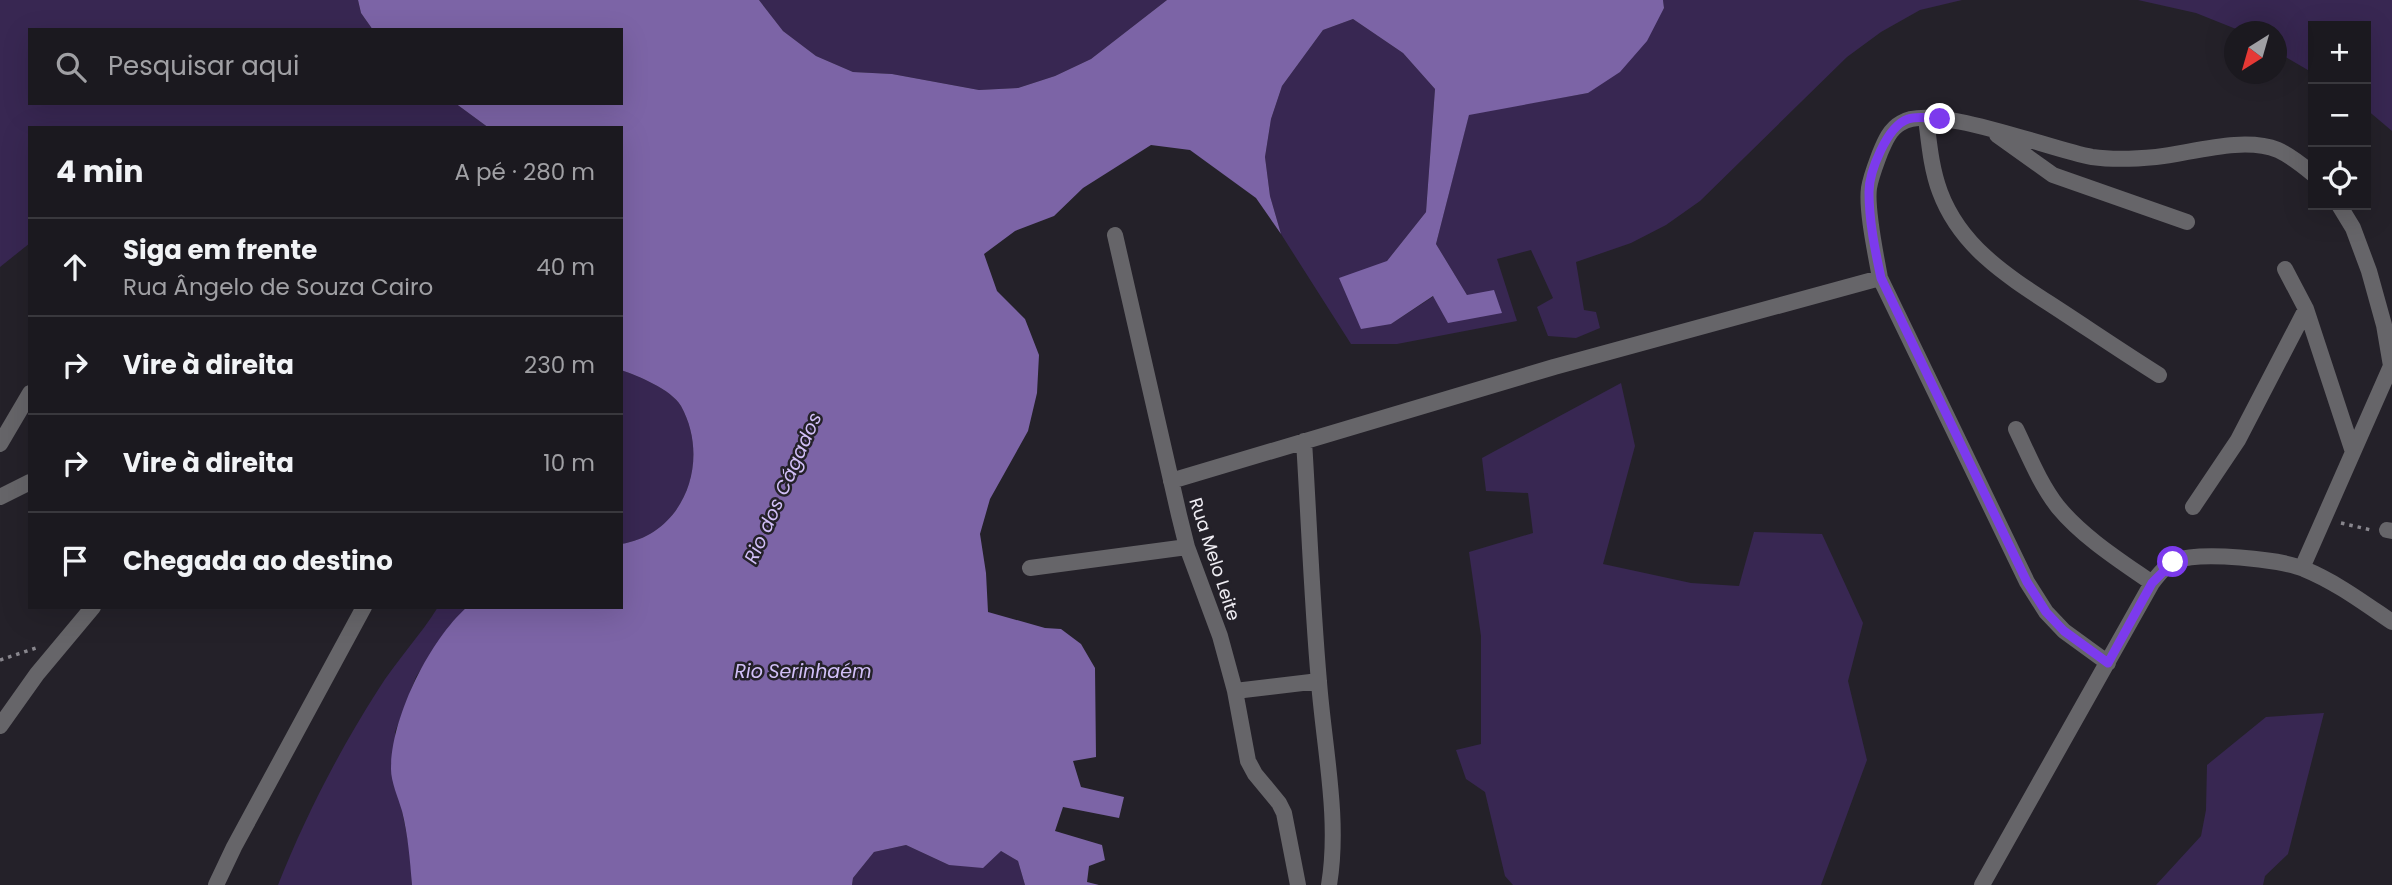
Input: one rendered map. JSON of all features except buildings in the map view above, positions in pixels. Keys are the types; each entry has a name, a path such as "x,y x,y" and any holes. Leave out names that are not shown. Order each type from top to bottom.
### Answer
{"street":[{"path":"2108,663 2064,631 2046,612 2027,582 1881,278 1869,190 1884,143 1896,126 1910,118 1926,118 1961,121 2066,151 2118,159 2254,145 2276,149 2308,170"},
{"path":"1926,118 1933,168 1940,192 1953,219 1981,255 2159,375"},
{"path":"1992,130 2053,175 2187,222"},
{"path":"2302,568 2392,367 2370,271 2353,228 2342,210"},
{"name":"Rua Melo Leite","path":"1115,235 1187,547 1220,636 1235,691 1248,761 1284,813 1298,885"},
{"path":"2285,269 2306,309 2353,452"},
{"path":"1171,481 1554,367 1881,278"},
{"path":"2193,506 2238,440 2306,309"},
{"path":"0,444 28,396"},
{"path":"2016,429 2039,478 2057,506 2101,547 2152,583"},
{"path":"1304,441 1319,681 1331,814 1329,885"},
{"path":"0,497 28,483"},
{"path":"1030,568 1187,547"},
{"path":"1982,885 2152,583 2173,562 2196,557 2221,556 2302,568 2356,597 2392,622"},
{"path":"0,726 37,674 91,609"},
{"path":"216,885 363,609"},
{"path":"1235,691 1319,681"}],"path":[{"path":"2324,520 2371,530 2389,530"},
{"path":"0,660 68,638"}],"shaded area":[{"path":"0,0 358,0 361,13 372,28 28,28 28,105 458,105 486,126 28,126 28,245 0,267"},
{"path":"759,0 1167,0 1091,59 1055,76 1018,88 979,90 892,74 853,72 816,56 783,31"},
{"path":"1663,0 1962,0 1920,10 1881,32 1847,57 1700,201 1666,225 1631,243 1576,262 1584,310 1596,312 1600,328 1576,338 1548,336 1537,307 1553,298 1531,250 1497,259 1517,321 1397,344 1351,344 1281,234 1270,196 1265,157 1271,119 1282,86 1323,30 1353,19 1403,53 1435,89 1426,212 1387,261 1391,324 1434,296 1467,295 1436,244 1469,114 1588,93 1664,8"},
{"path":"2138,0 2392,0 2392,131 2371,113 2371,21 2308,21 2308,70 2287,58 2287,21 2224,21 2224,24 2196,13"},
{"path":"623,371 654,384 676,400 690,427 693,449 692,471 676,510 662,526 643,537 623,543"},
{"path":"1621,383 1635,446 1603,564 1691,583 1739,586 1754,532 1822,534 1863,623 1848,681 1867,760 1821,885 1513,885 1505,876 1485,792 1466,779 1456,750 1481,744 1481,636 1469,552 1533,533 1528,493 1486,491 1482,458"},
{"path":"437,609 465,609 437,644 416,677 395,732 412,885 278,885 311,810 350,737 385,679"},
{"path":"2324,713 2288,854 2265,876 2263,885 2156,885 2201,836 2206,810 2207,765 2266,717"},
{"path":"906,845 949,865 1001,851 1018,861 1025,885 852,885 853,878 874,852"}],"water":[{"name":"Rio Serinhaém","path":"358,0 759,0 783,31 816,56 853,72 892,74 979,90 1018,88 1055,76 1091,59 1167,0 1663,0 1664,8 1647,41 1620,72 1588,93 1469,115 1436,244 1467,295 1494,290 1502,313 1448,323 1433,296 1391,324 1361,329 1339,278 1387,261 1426,212 1435,89 1403,53 1353,19 1323,30 1282,86 1271,119 1265,157 1270,196 1281,234 1256,198 1190,150 1151,145 1083,188 1054,216 1015,231 984,254 997,291 1025,319 1039,355 1037,393 1028,431 990,499 980,534 988,612 1045,628 1061,629 1081,644 1095,668 1096,757 1073,761 1081,787 1124,797 1119,818 1063,807 1055,831 1102,845 1105,860 1089,866 1087,882 1099,885 1025,885 1018,861 1001,851 983,868 949,865 906,845 874,852 853,878 852,885 412,885 406,829 391,774 393,749 405,704 439,639 465,609 623,609 623,543 643,537 662,526 676,510 686,492 692,471 693,449 690,427 676,400 654,384 623,371 623,126 486,126 458,105 623,105 623,28 372,28 361,13"}],"route":[{"path":"1940,119 1910,118 1903,121 1884,143 1869,190 1874,242 1881,278 1892,303 2027,582 2046,612 2064,631 2108,663 2152,583 2173,562"}],"water label":[{"name":"Rio dos Cágados","path":"783,488"}]}
